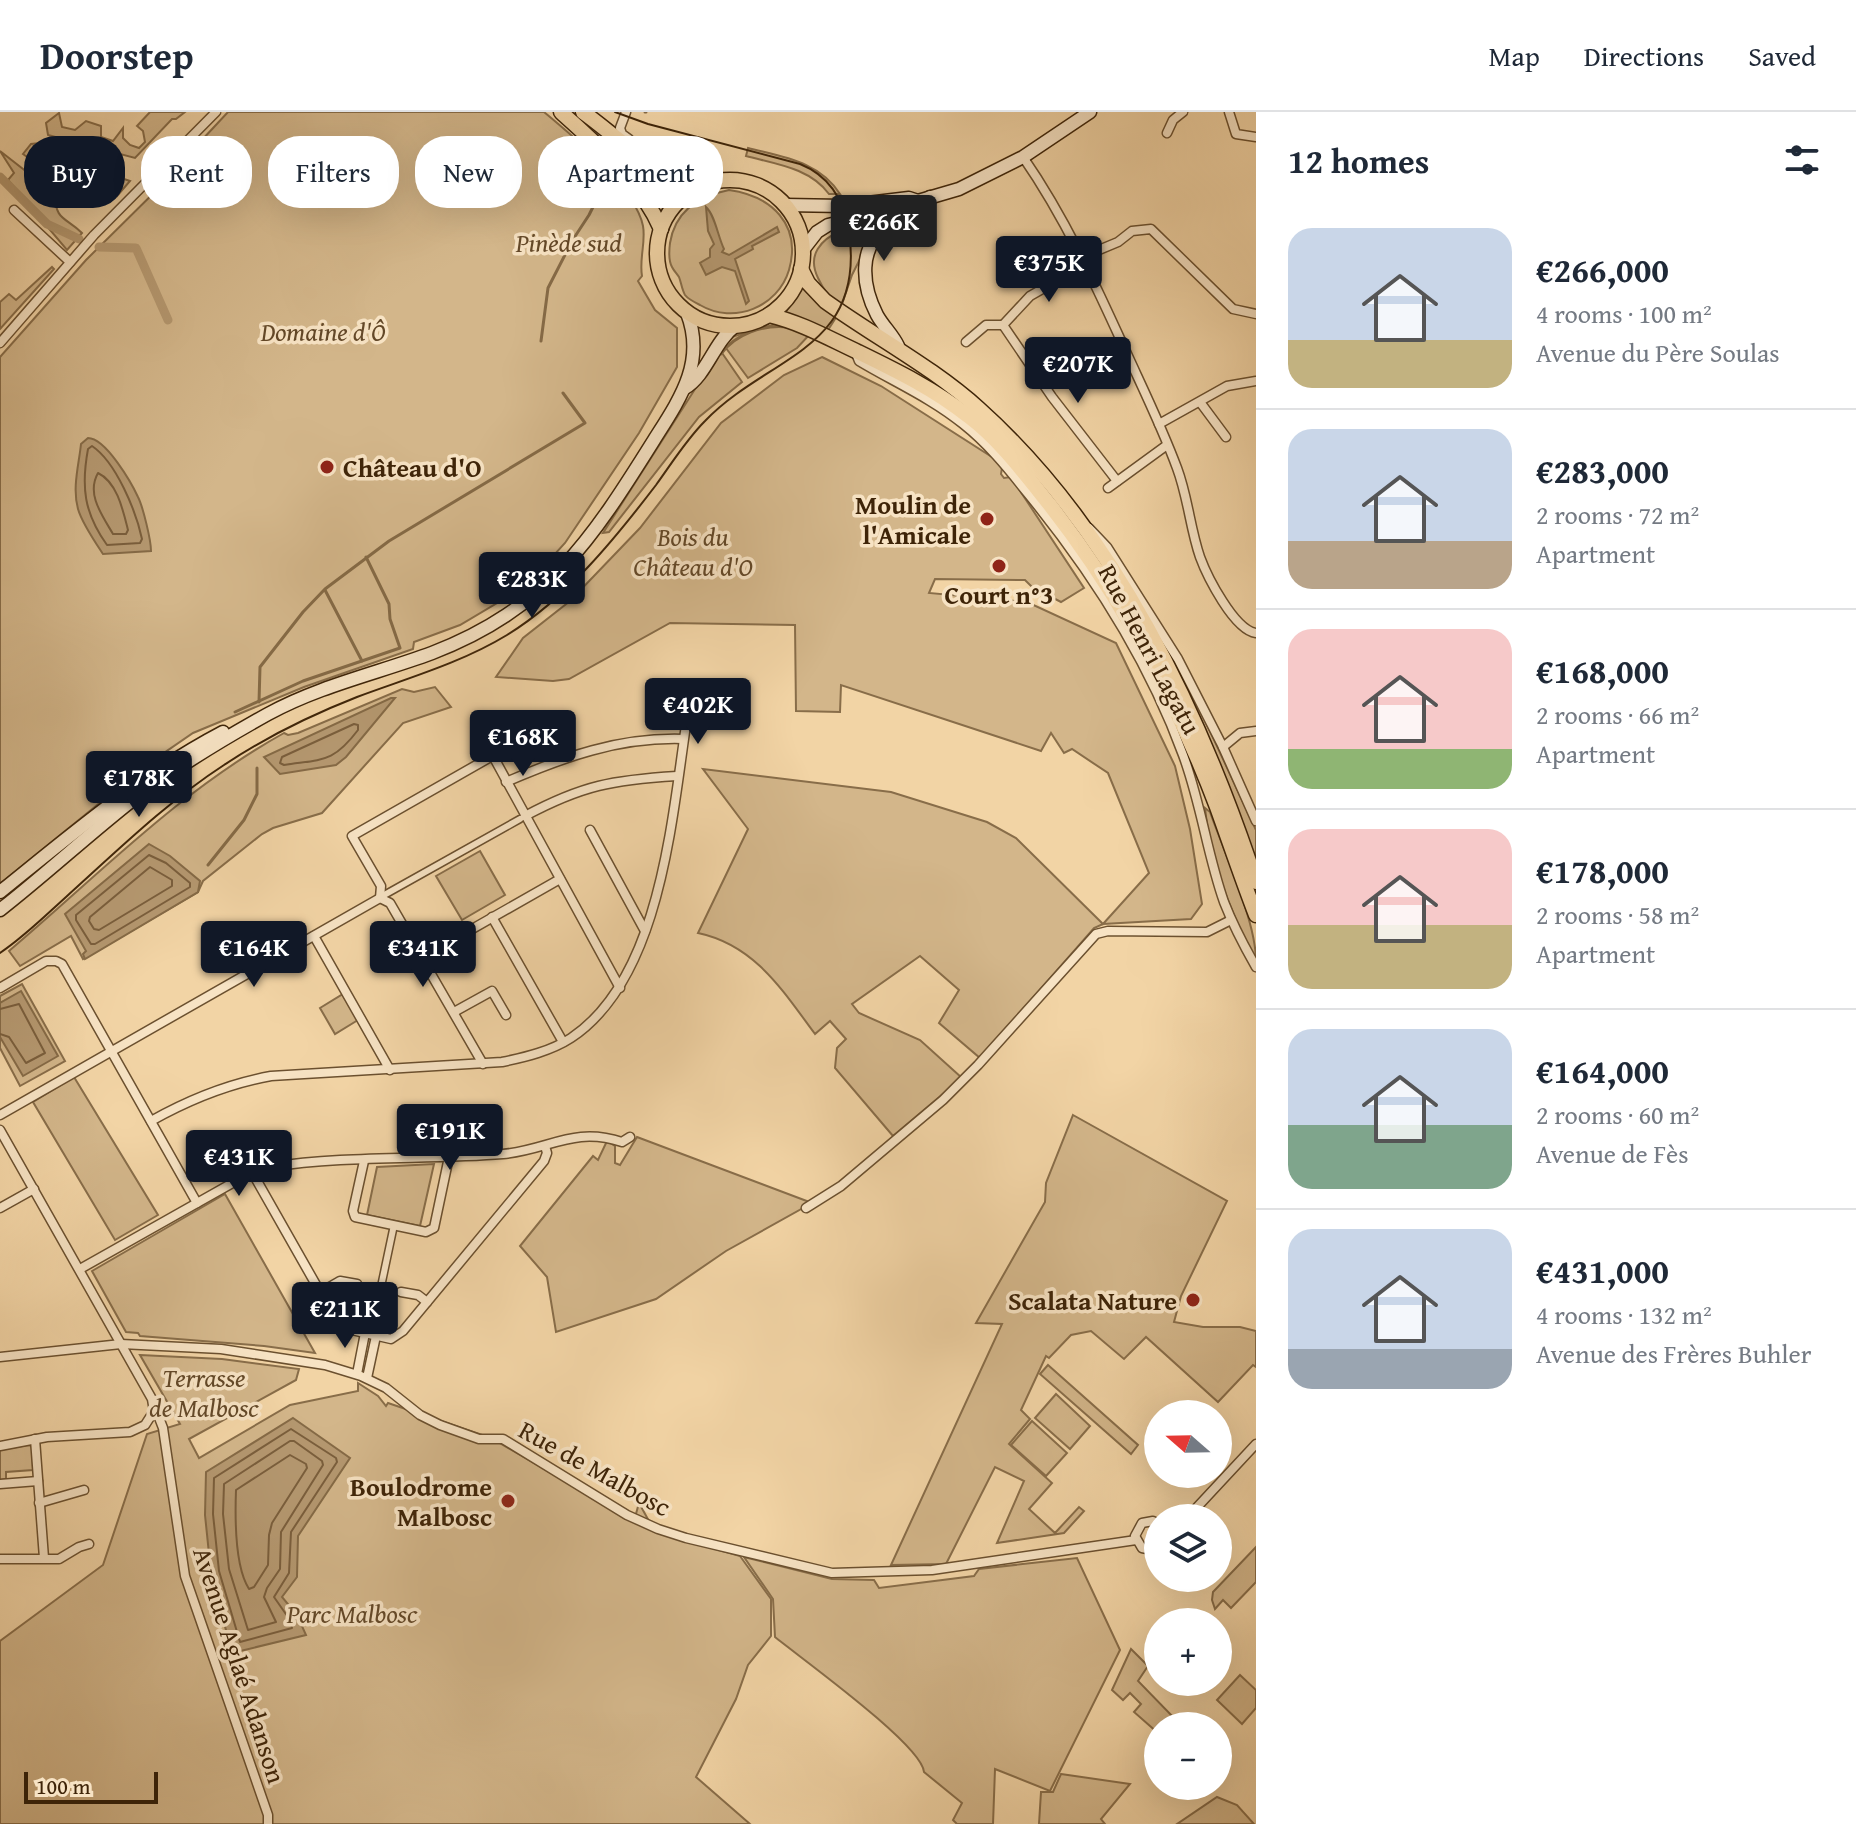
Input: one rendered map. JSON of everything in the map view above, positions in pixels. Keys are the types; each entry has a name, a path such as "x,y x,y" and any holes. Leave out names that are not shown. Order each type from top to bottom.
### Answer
{"main road":[{"path":"561,112 621,170 652,208 661,229"},
{"path":"583,112 616,136"},
{"path":"803,250 817,232 828,225 905,207 959,189 1023,157 1090,112"},
{"path":"687,313 710,324 735,326 753,323 769,315 790,295 801,269 803,250 794,218 785,205 768,191 749,183 723,181"},
{"path":"785,205 843,206 924,199"},
{"path":"900,353 896,341 875,311 864,279 864,268 872,244 880,234 888,226 923,213 924,199"},
{"path":"0,910 136,798 267,715 323,691 458,642 495,623 532,598 567,565 600,524 685,388 696,348 693,328 687,313 673,298 660,272 658,244 661,229 674,208"},
{"path":"801,269 808,283 825,301 977,407 1015,443 1080,523 1129,599 1181,692 1221,785 1256,882"},
{"path":"769,315 797,321 906,375 971,418 1005,451 1100,574 1151,660 1216,806 1256,915"},
{"path":"685,388 693,383 718,343 735,326"},
{"path":"0,892 157,769 252,717 267,715"}],"street":[{"path":"0,343 70,262 216,112"},
{"path":"625,136 620,131 626,112"},
{"path":"1167,133 1173,120 1183,112"},
{"path":"1229,112 1236,134 1256,137"},
{"path":"1023,157 1084,261 1159,424 1185,492 1200,556 1212,583 1241,625 1249,632 1256,633"},
{"path":"14,210 70,262"},
{"path":"966,342 986,325 1003,325 1030,296 1132,231 1151,229 1233,309 1256,314"},
{"path":"1003,325 1052,397 1117,481"},
{"name":"Rue Henri Lagatu","path":"855,351 859,361 926,398 986,444 1042,510 1081,564 1118,621 1173,728 1231,920 1256,967"},
{"path":"1159,424 1227,386 1256,381"},
{"path":"1200,402 1226,437"},
{"path":"1108,488 1167,445"},
{"path":"1080,523 1094,531 1178,659 1256,821"},
{"path":"151,1121 199,1096 271,1076 483,1064 527,1057 563,1042 597,1017 620,988 645,931 661,878 688,712"},
{"path":"1223,747 1240,733 1256,731"},
{"path":"506,782 563,757 601,747 683,739"},
{"path":"483,1064 423,957 383,896 381,886 352,836 508,747"},
{"path":"493,756 522,818 560,879 620,988"},
{"path":"0,1115 383,896 565,796 615,780 677,776"},
{"path":"590,830 645,931"},
{"path":"423,957 560,879"},
{"path":"492,917 563,1042"},
{"path":"806,1208 841,1186 943,1100 1096,934 1108,931 1207,932 1231,920"},
{"path":"314,936 390,1070"},
{"path":"0,988 46,961 62,964 197,1203"},
{"path":"454,1012 492,991 506,1015"},
{"name":"Avenue Aglaé Adanson","path":"0,1130 147,1386 163,1428 185,1576 268,1815 268,1824"},
{"path":"80,1269 252,1172 289,1164 520,1153 577,1136 602,1136 622,1142 630,1137"},
{"path":"252,1172 336,1320 343,1328 391,1339 400,1334 544,1161 547,1153 545,1146"},
{"path":"364,1161 353,1211 355,1217 426,1232 434,1228 449,1157"},
{"path":"0,1208 34,1189"},
{"path":"367,1378 371,1334 394,1225"},
{"path":"321,1292 340,1281 357,1284"},
{"path":"401,1292 418,1295 427,1302"},
{"path":"357,1374 371,1334"},
{"name":"Rue de Malbosc","path":"0,1357 121,1344 221,1349 304,1360 367,1378 386,1388 423,1417 479,1439 503,1439 627,1515 686,1538 832,1573 932,1570 1136,1540"},
{"path":"0,1446 35,1439 130,1432 145,1425 154,1411"},
{"path":"35,1439 44,1558"},
{"path":"1200,1504 1256,1444"},
{"path":"0,1484 38,1481"},
{"path":"39,1503 84,1490"},
{"name":"Rue de Malbosc","path":"1144,1523 1136,1530 1136,1540 1144,1547"},
{"path":"0,1559 59,1559 89,1544"}],"green space":[{"path":"150,112 185,112 172,119 156,136 144,136 137,126"},
{"name":"Domaine d'Ô","path":"228,112 544,112 572,136 538,136 538,208 636,208 644,232 642,276 638,281 655,310 677,328 677,367 639,433 565,543 526,586 460,625 414,642 413,649 304,687 193,733 145,766 0,884 0,357 86,260 141,206 141,208 252,208 252,136 206,136"},
{"path":"59,113 62,127 75,130 86,121 101,126 101,136 52,136 48,135 46,123"},
{"path":"585,120 609,136 596,136 582,123"},
{"path":"125,140 130,145 141,146 141,152 135,158 125,155"},
{"path":"748,148 811,167 840,194 829,194 812,178 792,168 746,156"},
{"path":"0,151 24,170 24,199 8,180 14,173"},
{"path":"723,192 744,193 770,206 787,226 791,239 792,254 783,283 765,303 740,312 713,311 686,296 669,258 673,232 683,214 689,208 723,208"},
{"path":"32,208 57,208 62,218 82,233 67,250"},
{"path":"906,213 866,247 841,307 818,278 814,262 818,249 828,238 859,223"},
{"path":"52,267 54,269 0,329 0,302 9,294 16,300"},
{"path":"802,285 837,316 828,330 785,313"},
{"path":"776,324 811,333 797,348 748,378 723,344 731,337"},
{"path":"720,350 742,382 699,417 609,532 603,533"},
{"name":"Bois du Château d'O","path":"822,357 881,386 995,459 1002,468 1001,474 1004,478 1011,477 1084,588 1061,602 1025,580 935,579 929,593 1027,602 1116,643 1175,766 1190,829 1202,904 1191,919 1103,924 1149,873 1108,773 1072,749 1064,753 1051,733 1041,751 841,685 840,712 796,711 795,625 670,623 569,679 553,681 496,677 523,638 570,601 640,528 721,423 784,375"},
{"path":"1141,603 1189,686 1256,830 1256,869"},
{"path":"435,687 451,707 403,723 322,813 262,834 203,881 198,892 83,959 71,936 20,966 9,951 141,835 245,756 284,733 298,733 402,689 414,692"},
{"path":"703,769 891,792 987,822 1016,838 1103,924 1094,928 980,1058 939,1023 959,990 920,956 852,1004 859,1013 920,1040 962,1078 893,1136 835,1068 837,1048 846,1039 830,1021 815,1034 779,986 752,959 718,939 698,933 748,829"},
{"path":"1205,808 1210,812 1245,907 1256,961 1223,887"},
{"path":"480,851 505,895 462,920 436,876"},
{"path":"22,984 65,1061 20,1086 0,1048 0,996"},
{"path":"343,994 358,1020 335,1034 320,1008"},
{"path":"74,1077 158,1215 115,1240 33,1102"},
{"path":"1073,1115 1227,1201 1181,1296 1174,1322 1256,1331 1256,1367 1253,1365 1220,1400 1216,1400 1146,1337 1124,1359 1091,1331 1071,1335 1049,1358 1046,1356 1021,1410 1030,1419 1009,1444 1052,1483 1029,1509 1055,1533 1079,1507 1084,1511 1064,1533 997,1543 1024,1481 995,1467 946,1564 891,1565 1002,1324 976,1323 1045,1202 1046,1183"},
{"path":"637,1137 812,1203 726,1251 656,1299 556,1332 547,1277 520,1246 593,1156 598,1160 607,1141 615,1146 615,1163 620,1165"},
{"path":"434,1164 420,1226 367,1215 377,1167"},
{"path":"225,1194 315,1353 140,1336 126,1332 92,1271"},
{"name":"Parc Malbosc","path":"140,1355 222,1359 299,1369 296,1380 189,1439 199,1458 290,1405 358,1391 358,1383 378,1396 386,1406 388,1403 491,1438 634,1521 639,1503 655,1532 740,1556 771,1599 771,1636 748,1665 736,1699 696,1777 750,1824 0,1824 0,1641 103,1565 147,1434 180,1424"},
{"path":"1048,1365 1138,1445 1131,1454 1040,1374"},
{"path":"1056,1394 1090,1426 1070,1449 1035,1418"},
{"path":"1032,1421 1067,1453 1046,1476 1011,1445"},
{"path":"32,1446 33,1470 6,1472 6,1479 0,1480 0,1450"},
{"path":"1256,1547 1256,1582 1231,1608 1223,1600 1215,1608 1213,1592 1232,1592 1232,1572"},
{"path":"744,1557 832,1579 874,1580 879,1588 974,1576 979,1569 1077,1558 1120,1650 1050,1791 995,1769 993,1824 957,1824 953,1820 962,1803 924,1772 918,1759 904,1743 775,1637 773,1599"},
{"path":"1131,1649 1144,1662 1144,1672 1138,1681 1144,1687 1144,1696 1153,1696 1168,1712 1144,1712 1144,1721 1134,1712 1141,1704 1130,1693 1123,1700 1112,1690"},
{"path":"1240,1675 1256,1690 1256,1708 1242,1724 1217,1700 1221,1696 1232,1696 1232,1684"},
{"path":"1061,1774 1130,1784 1101,1819 1105,1824 1039,1824 1041,1792 1053,1792"},
{"path":"1213,1800 1224,1800 1237,1805 1254,1824 1177,1824"}],"water":[{"path":"706,208 714,221 724,249 722,252 729,255 777,227 779,232 735,259 749,301 746,304 735,271 722,267 706,275 700,263 710,257 714,244 708,231"},
{"path":"88,438 103,445 130,482 142,508 151,551 103,554 86,526 76,501 76,484 81,444"},
{"path":"395,698 336,765 280,774 264,757"},
{"path":"149,844 170,856 200,881 198,892 85,959 83,954 86,951 65,914"},
{"path":"21,991 58,1056 23,1076 0,1037 0,1003"},
{"path":"293,1418 350,1458 298,1536 297,1577 282,1597 297,1615 306,1635 232,1653 211,1573 205,1515 206,1472"}],"waterway":[{"path":"0,177 47,224 79,239"},
{"path":"572,241 592,208"},
{"path":"99,247 136,248 168,320"},
{"path":"541,341 548,288 568,249"},
{"path":"721,354 734,341 751,332 769,327 788,327"},
{"path":"259,702 260,667 325,589 389,541 585,423 563,393"},
{"path":"235,712 303,681 400,648 390,619 389,604 366,557"},
{"path":"325,590 362,661"},
{"path":"208,865 244,820 257,794 257,768"}],"tram line":[{"path":"0,953 162,811 240,755 323,711 471,654 529,620 569,586 606,547 705,421 730,399 807,346 828,326 843,302 850,271 847,220 839,199 827,182 800,164 648,124 615,112"}],"place":[{"name":"Château d'O","path":"327,467"},
{"name":"Moulin de l'Amicale","path":"987,519"},
{"name":"Court n°3","path":"999,566"},
{"name":"Scalata Nature","path":"1193,1300"},
{"name":"Boulodrome Malbosc","path":"508,1501"}],"park label":[{"name":"Pinède sud","path":"569,242"},
{"name":"Terrasse de Malbosc","path":"204,1392"}]}
